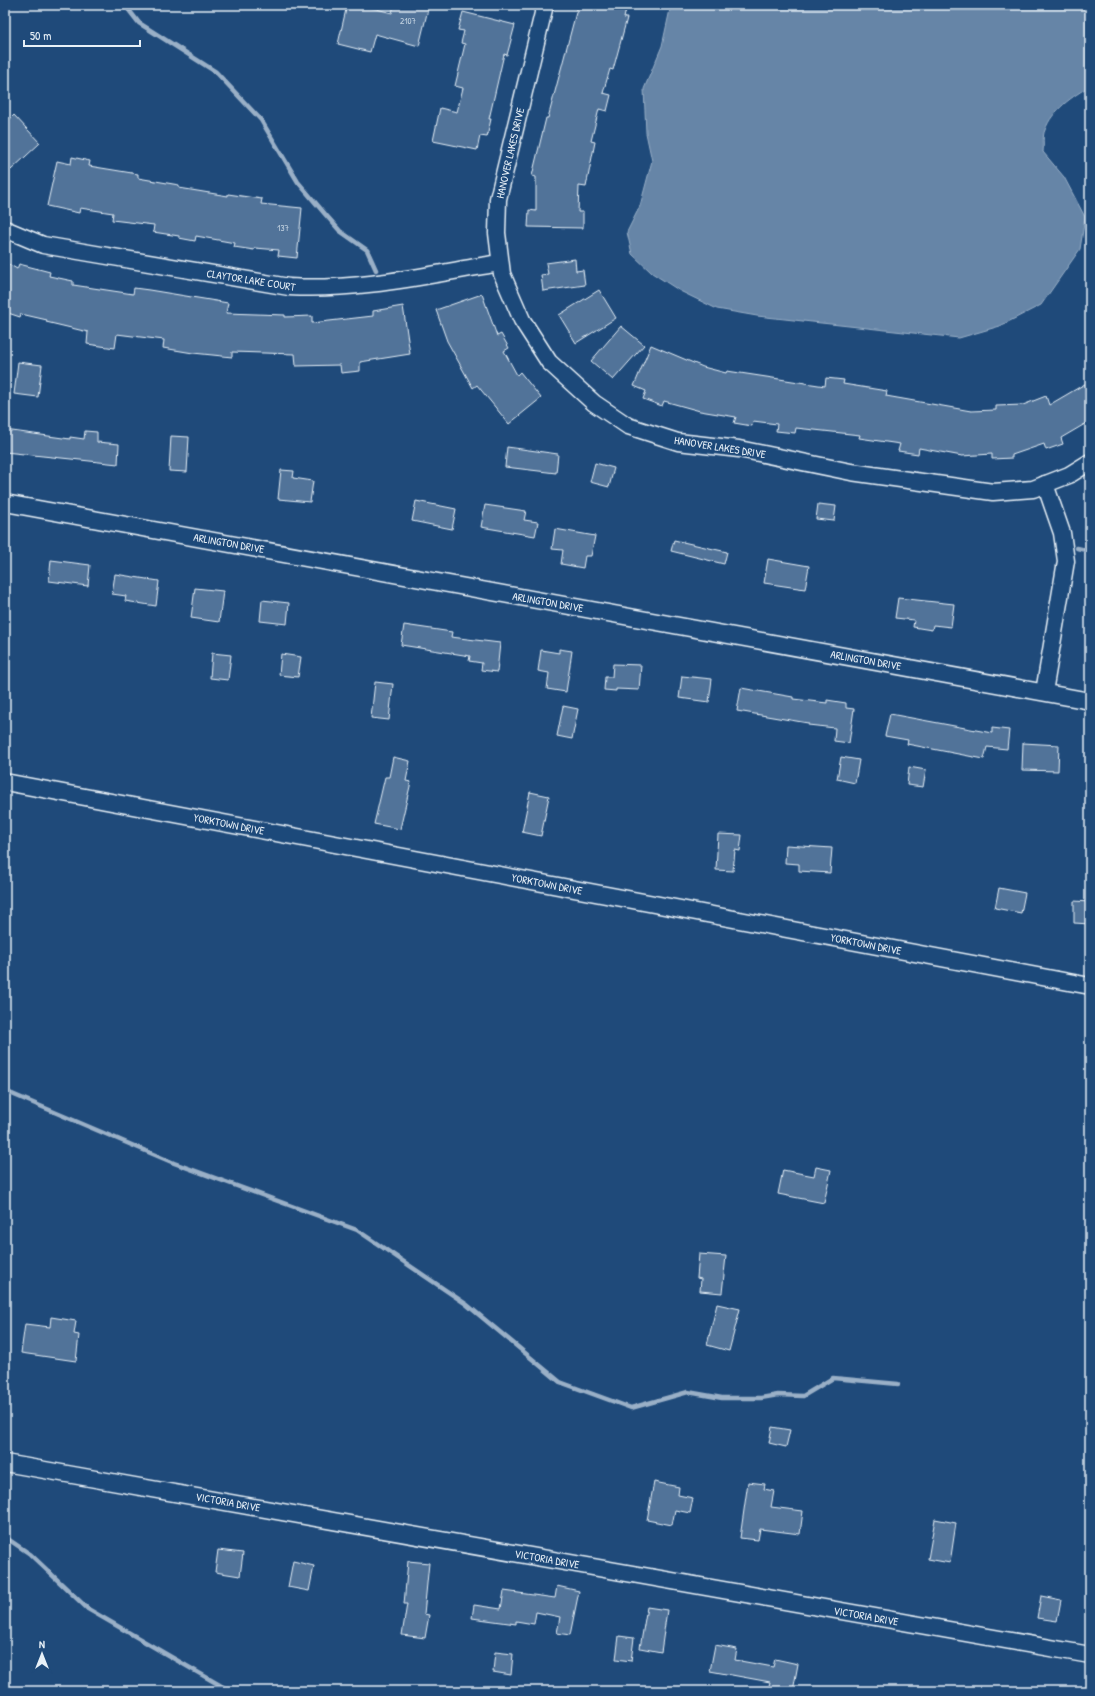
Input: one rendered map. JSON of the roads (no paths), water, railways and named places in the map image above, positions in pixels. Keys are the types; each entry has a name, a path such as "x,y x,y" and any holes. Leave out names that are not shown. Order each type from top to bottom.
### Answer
{"street":[{"name":"HANOVER LAKES DRIVE","path":"545,5 498,199 497,233 500,263 502,274 522,320 549,362 594,403 628,426 678,442 739,449 851,472 993,492 1033,489 1069,475 1090,462"},
{"name":"CLAYTOR LAKE COURT","path":"5,229 43,245 289,287 318,288 351,286 500,263"},
{"path":"1044,484 1062,533 1066,561 1044,692"},
{"name":"ARLINGTON DRIVE","path":"5,503 1090,701"},
{"name":"YORKTOWN DRIVE","path":"5,782 1090,986"},
{"name":"VICTORIA DRIVE","path":"5,1463 1090,1655"}],"water":[{"path":"671,5 1090,5 1090,86 1070,99 1058,110 1048,123 1043,138 1043,152 1064,177 1085,217 1080,249 1041,305 1000,326 959,338 757,316 717,309 680,291 652,273 632,254 627,232 640,206 652,161 646,133 644,89 662,46"}],"waterway":[{"path":"125,5 139,23 216,72 261,120 298,182 325,214 340,231 367,250 376,270"},
{"path":"1077,548 1090,551"},
{"path":"5,1091 174,1163 357,1230 466,1304 560,1382 631,1408 688,1392 722,1398 761,1398 778,1395 803,1396 833,1378 898,1384"},
{"path":"5,1537 30,1554 88,1609 230,1691"}]}
